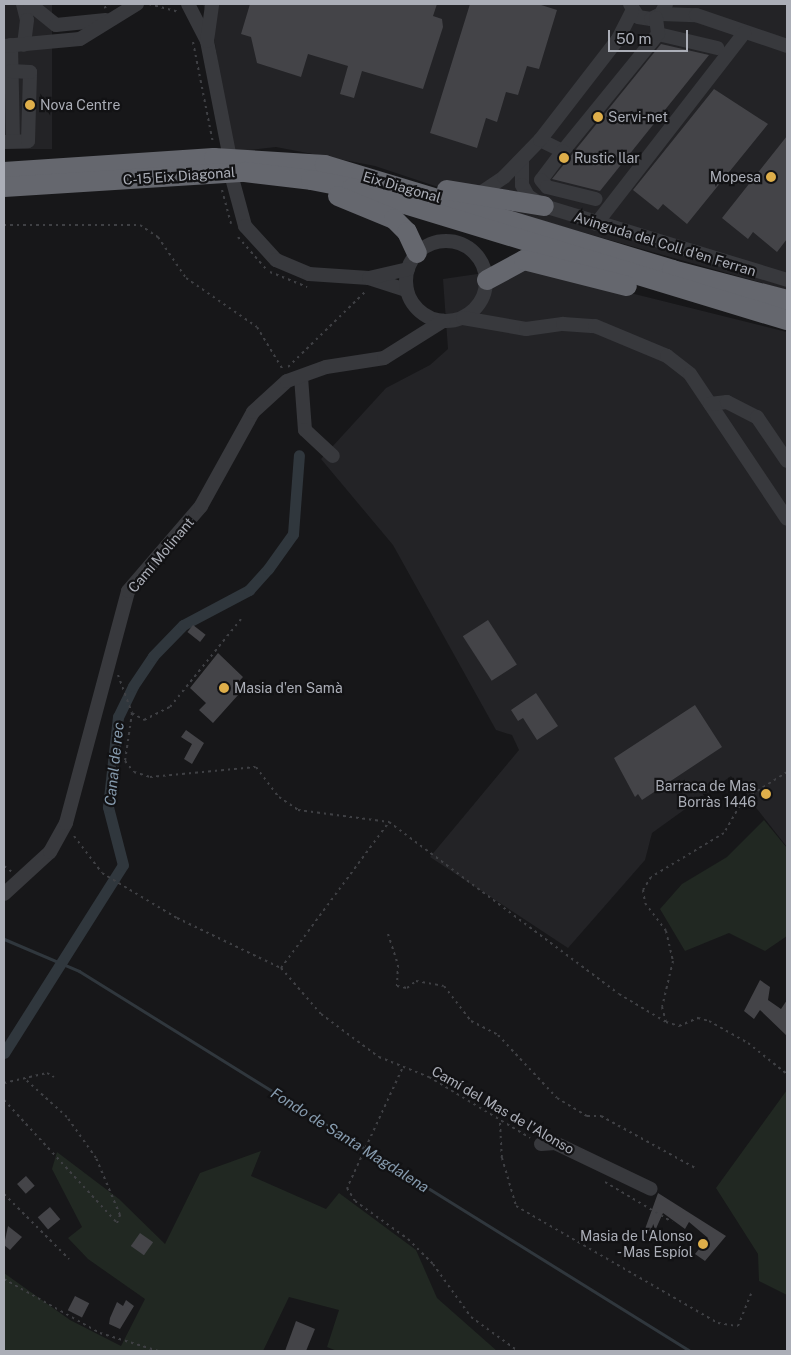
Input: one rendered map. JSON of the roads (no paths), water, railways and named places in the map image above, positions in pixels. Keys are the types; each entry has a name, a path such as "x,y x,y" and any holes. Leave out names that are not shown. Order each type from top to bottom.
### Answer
{"highway":[{"name":"Eix Diagonal","path":"4,172 255,158 325,165 413,190 672,270 787,300"},
{"name":"C-15 Eix Diagonal","path":"4,187 245,172 311,180 352,188"},
{"path":"311,180 324,191 394,220 407,232 412,261"},
{"path":"413,190 426,185 544,206"},
{"name":"Eix Diagonal","path":"352,188 725,304"},
{"path":"487,280 524,260 714,308 725,304 787,320"}],"street":[{"path":"8,141 28,141 30,72 12,71 13,45 27,20 23,4"},
{"path":"30,4 56,24 115,18"},
{"path":"13,45 80,39 137,4"},
{"path":"188,4 208,41"},
{"path":"212,4 208,41 229,153"},
{"path":"672,4 686,13 787,46"},
{"path":"479,194 522,161 540,140 618,39 631,7 657,14 686,13"},
{"path":"596,199 547,187 541,180 658,34 657,14"},
{"path":"618,39 657,14"},
{"path":"596,224 744,33"},
{"path":"658,34 717,48"},
{"path":"540,140 563,151"},
{"name":"Avinguda del Coll d'en Ferran","path":"522,161 522,185 528,196 544,206 596,224 787,280"},
{"path":"232,178 246,226 276,260 309,274 407,290"},
{"path":"365,282 412,261 437,241 461,243 480,257 487,280 481,303 463,318"},
{"path":"412,261 407,290 420,312 443,321 463,318 496,327 526,329 563,324 615,332 680,365 710,404 787,520"},
{"path":"481,303 496,327"},
{"path":"416,340 420,312"},
{"name":"Camí Molinant","path":"4,894 50,852 66,823 112,658 128,592 201,506 252,412 287,381 326,367 384,358 416,340 443,321"},
{"path":"301,376 305,430 333,456"},
{"path":"710,404 727,402 751,413 787,461"},
{"path":"541,1144 555,1143 651,1189"}],"waterway":[{"name":"Canal de rec","path":"4,1053 123,865 108,807 118,717 133,686 153,656 183,625 249,590 268,569 293,534 299,455"},
{"name":"Fondo de Santa Magdalena","path":"4,939 79,971 690,1351"}],"place":[{"name":"Nova Centre","path":"30,105"},
{"name":"Servi-net","path":"598,117"},
{"name":"Rustic llar","path":"564,158"},
{"name":"Mopesa","path":"771,177"},
{"name":"Masia d'en Samà","path":"224,688"},
{"name":"Barraca de Mas Borràs 1446","path":"766,794"},
{"name":"Masia de l'Alonso - Mas Espíol","path":"703,1244"}]}
